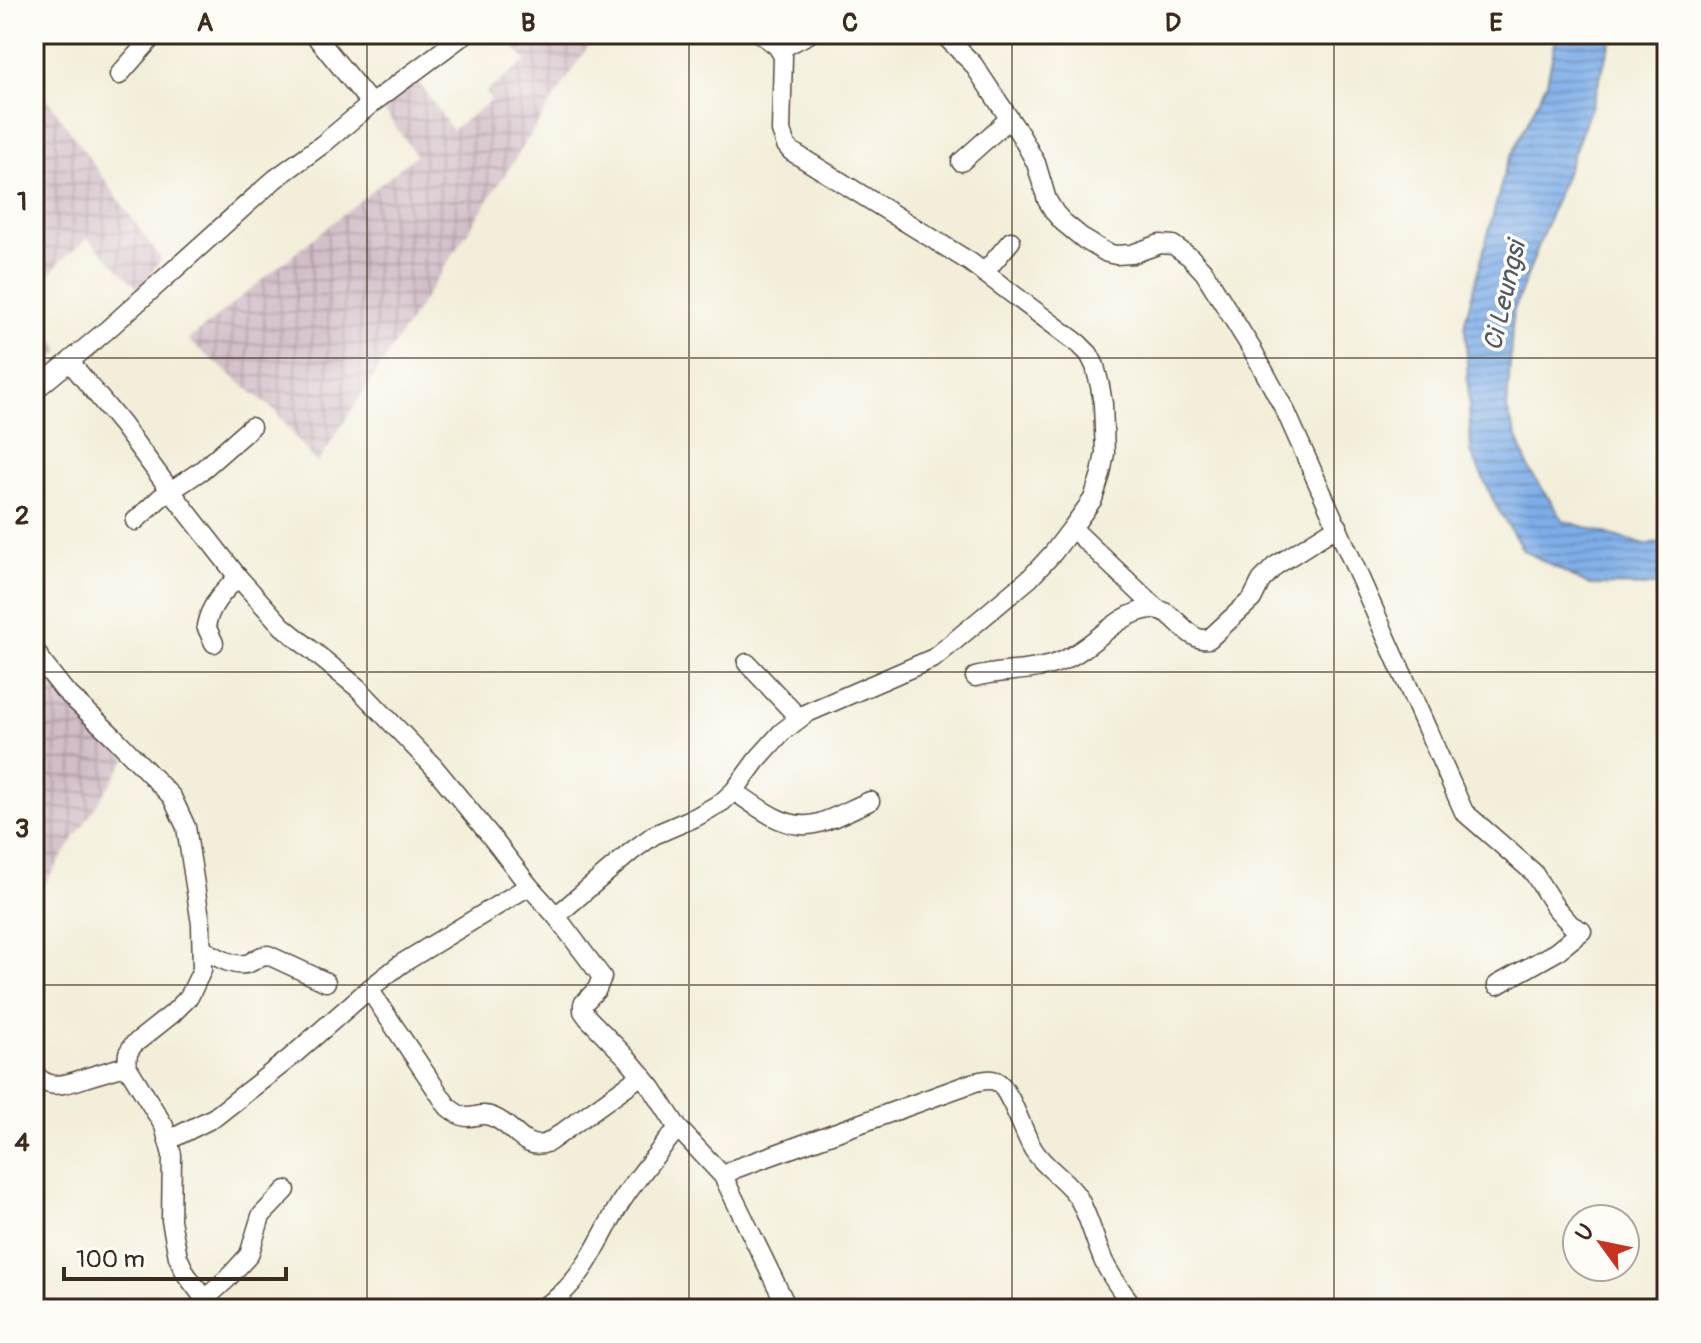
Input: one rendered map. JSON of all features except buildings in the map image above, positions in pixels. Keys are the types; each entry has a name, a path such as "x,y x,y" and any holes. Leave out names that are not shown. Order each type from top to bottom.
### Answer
{"street":[{"path":"119,75 155,34"},
{"path":"316,34 371,104"},
{"path":"556,916 654,835 722,802 782,732 799,718 934,658 1030,578 1053,553 1093,499 1101,474 1105,453 1103,404 1095,366 1089,354 970,262 799,157 786,145 781,131 783,56 780,49 761,34"},
{"path":"780,49 809,34"},
{"path":"943,34 973,64 1009,119 1036,163 1047,200 1055,213 1085,240 1107,253 1132,254 1160,244 1173,245 1204,272 1253,351 1286,412 1464,812 1533,872 1555,907 1571,925 1582,931 1556,952 1497,985"},
{"path":"34,391 275,179 323,144 453,37"},
{"path":"961,162 1009,119"},
{"path":"984,273 1011,241"},
{"path":"70,362 238,577 282,626 358,688 433,766 556,916 602,977 597,989 583,1004 585,1015 642,1075 678,1128 723,1176 788,1309"},
{"path":"135,521 152,504 192,478 251,427"},
{"path":"1072,528 1157,609 1171,615 1202,640 1209,639 1252,599 1261,581 1275,566 1338,526"},
{"path":"214,643 206,626 212,607 220,594 238,577"},
{"path":"975,677 1067,659 1130,615 1157,609"},
{"path":"34,648 64,690 172,797 186,827 201,924 202,970 189,997 133,1045 128,1053 127,1066 155,1109 169,1140 173,1238 186,1274 208,1305 249,1255 261,1216 286,1190"},
{"path":"747,663 799,718"},
{"path":"734,791 775,818 802,825 816,824 870,801"},
{"path":"169,1140 215,1117 401,964 529,886"},
{"path":"202,949 237,964 248,964 259,956 268,955 326,982"},
{"path":"369,989 448,1107 467,1119 493,1116 533,1145 541,1146 549,1142 642,1075"},
{"path":"34,1072 37,1078 47,1083 62,1085 127,1066"},
{"path":"723,1176 737,1168 881,1115 975,1082 993,1081 1006,1092 1042,1162 1078,1198 1103,1260 1135,1309"},
{"path":"539,1309 560,1295 574,1280 636,1180 678,1128"}],"shaded area":[{"path":"504,34 596,34 317,464 275,411 188,340 416,155 380,105 417,79 452,130 491,101 486,92 526,61"},
{"path":"34,80 161,259 140,290 88,238 60,262 34,293"},
{"path":"34,299 60,352 34,369"},
{"path":"34,661 130,754 34,900"}],"water":[{"name":"Ci Leungsi","path":"1557,34 1613,34 1593,102 1513,313 1507,410 1529,469 1564,521 1645,545 1667,542 1667,586 1588,585 1523,550 1496,506 1471,452 1465,321 1506,166 1547,82"}]}
